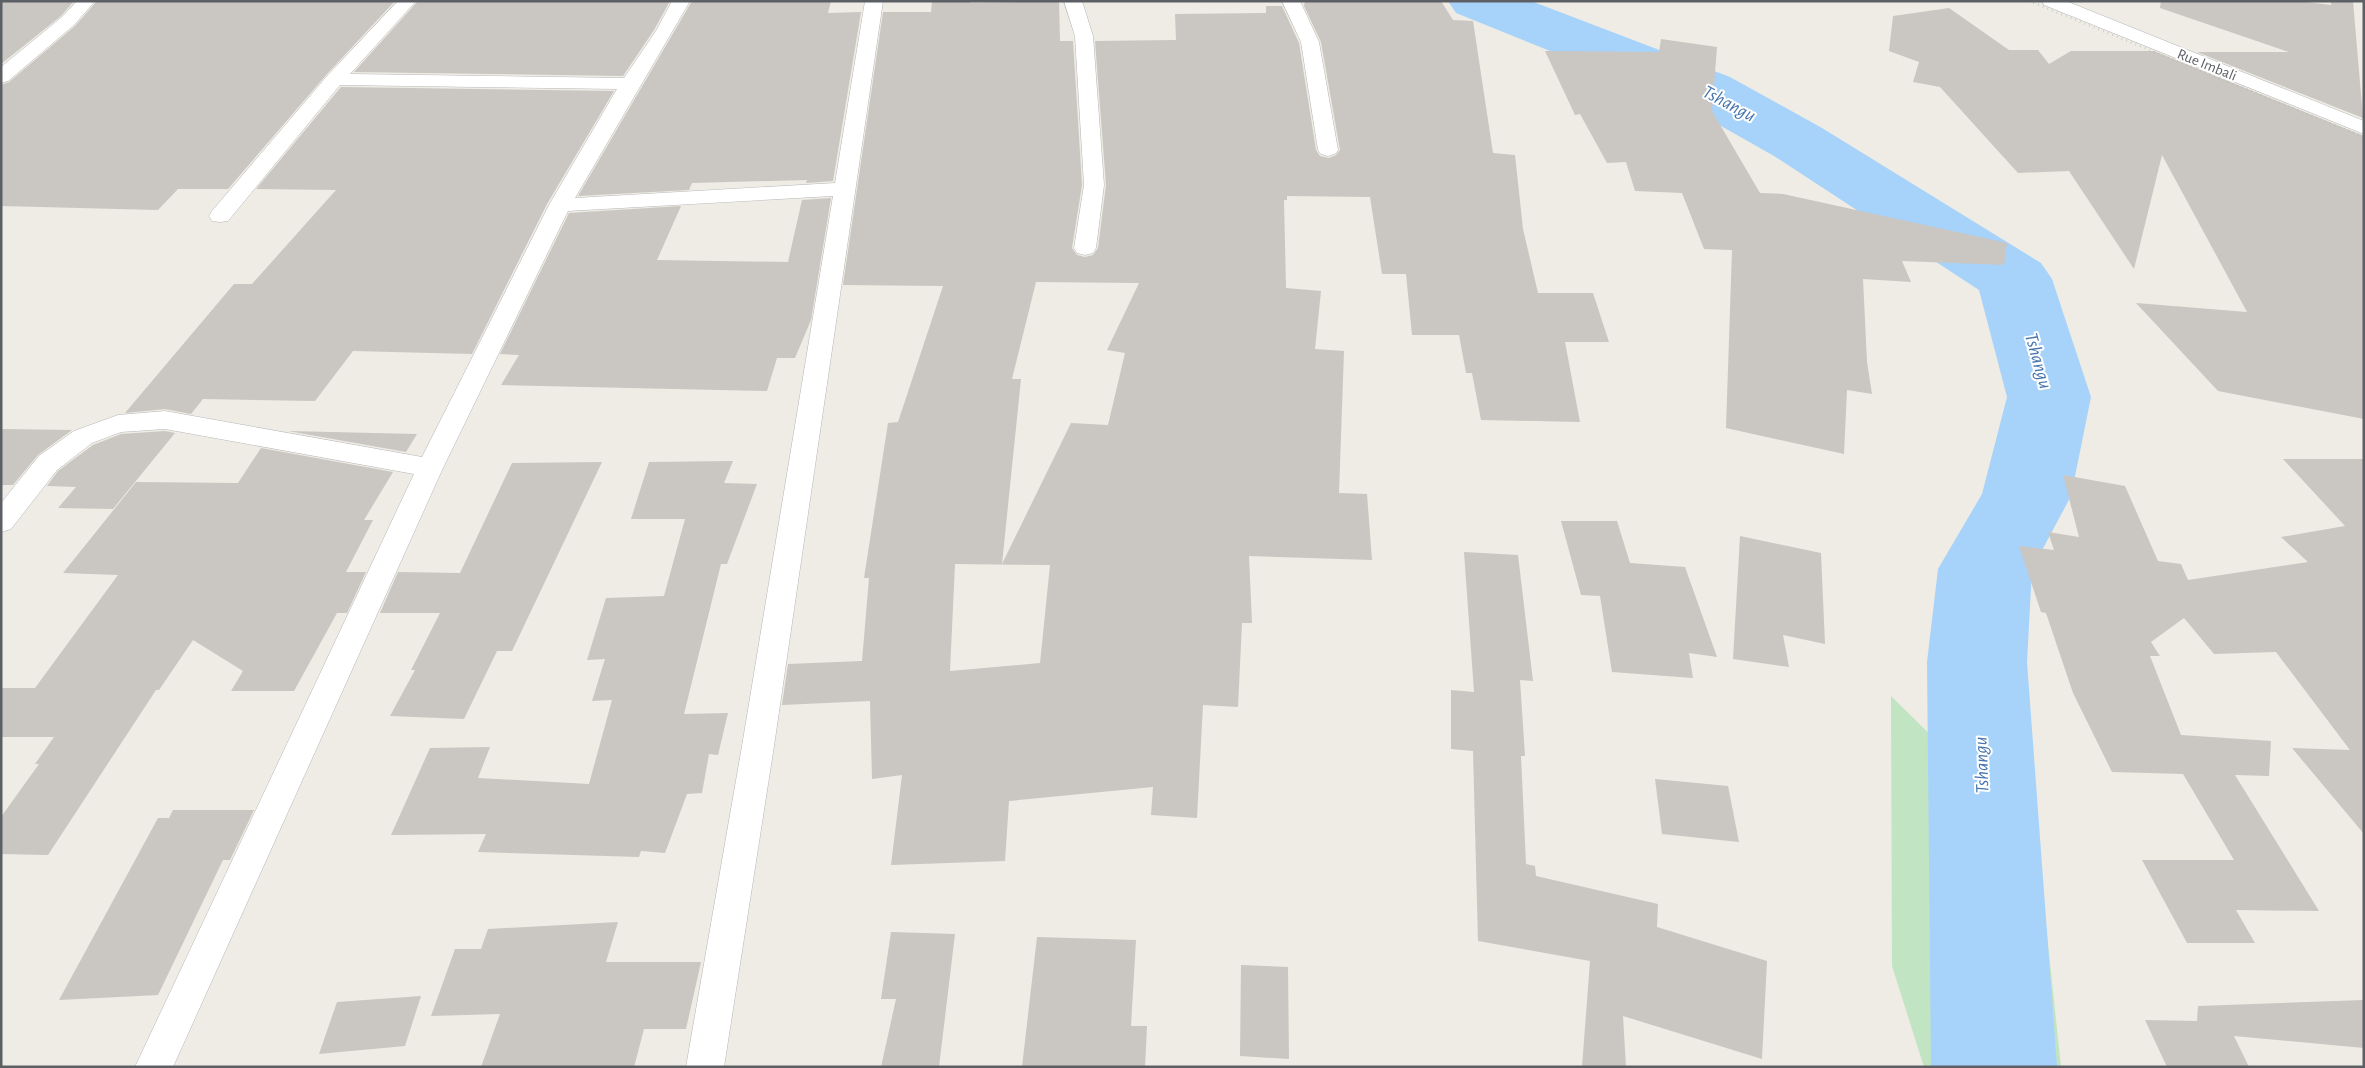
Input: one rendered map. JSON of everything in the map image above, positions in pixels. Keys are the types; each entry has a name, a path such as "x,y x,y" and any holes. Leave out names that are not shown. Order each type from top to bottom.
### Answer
{"street":[{"path":"1,77 68,21 87,1"},
{"path":"220,216 335,79 408,1"},
{"path":"154,1067 430,468 560,206 630,84 665,31 681,1"},
{"path":"705,1067 758,746 874,1"},
{"path":"1073,1 1084,36 1094,185 1085,248"},
{"path":"1291,1 1310,42 1328,150"},
{"name":"Rue Imbali","path":"2050,1 2364,128"},
{"path":"335,79 630,84"},
{"path":"560,206 846,189"},
{"path":"1,522 48,463 83,437 118,424 165,420 430,468"}],"green space":[{"path":"1891,696 2037,840 2061,1067 1924,1067 1892,966"}],"building":[{"path":"1,1 74,1 61,16 1,64"},
{"path":"97,1 395,1 327,74 228,189 178,189 158,210 1,206 1,85 9,82 75,26"},
{"path":"418,1 670,1 654,30 623,76 354,72"},
{"path":"692,1 831,1 828,13 861,12 833,181 806,183 807,180 692,183 689,190 578,196"},
{"path":"932,1 970,1 970,3 1059,1 1060,41 1073,41 1082,185 1072,248 1077,255 1085,257 1093,255 1098,248 1106,185 1095,41 1176,40 1175,14 1266,13 1266,6 1282,6 1299,43 1316,150 1320,156 1329,158 1336,155 1340,150 1321,42 1304,6 1305,1 1441,1 1453,20 1473,21 1493,153 1515,155 1523,229 1538,293 1593,293 1609,342 1565,342 1580,422 1481,420 1472,373 1466,373 1459,335 1412,335 1406,274 1382,274 1370,197 1287,196 1287,200 1284,200 1286,288 1321,291 1315,349 1344,351 1339,493 1367,494 1372,560 1249,556 1252,623 1242,623 1238,707 1203,705 1197,818 1151,815 1153,787 1009,801 1005,861 891,865 902,775 872,779 870,701 782,705 788,664 862,661 869,578 864,578 888,423 898,422 943,286 843,285 883,12 931,12","holes":["1036,282 1139,283 1107,350 1125,353 1108,425 1071,423 1002,564 1021,379 1012,379","955,564 1050,565 1040,663 950,671"]},
{"path":"2161,1 2298,1 2331,5 2331,1 2353,1 2363,118 2197,52 2289,52 2160,8"},
{"path":"1949,8 2009,50 2038,50 2049,64 2071,51 2154,51 2364,136 2364,419 2218,391 2136,303 2247,312 2162,155 2134,269 2069,171 2018,173 1940,87 1913,82 1919,62 1889,51 1893,16"},
{"path":"1661,39 1717,47 1712,111 1760,193 1783,194 2007,243 2004,265 1902,261 1911,282 1863,279 1867,362 1872,394 1847,390 1844,454 1726,428 1732,250 1704,249 1682,193 1635,191 1626,162 1607,163 1580,114 1575,115 1545,51 1659,52"},
{"path":"341,87 614,91 547,204 472,354 353,351 315,401 203,399 191,414 165,409 125,413 234,284 252,284 336,190 256,189"},
{"path":"831,198 811,320 795,358 777,358 767,391 501,385 519,355 500,354 569,213 681,206 657,260 788,262 802,200"},
{"path":"1,429 72,430 38,455 13,485 1,485"},
{"path":"165,431 175,433 113,509 58,508 76,487 47,486 58,471 93,445 121,434"},
{"path":"288,431 417,434 406,452"},
{"path":"261,448 393,472 364,520 373,520 346,572 366,572 347,613 337,613 294,691 231,691 243,671 193,640 159,690 156,690 48,855 1,854 1,817 39,764 35,764 54,737 1,737 1,688 35,688 118,575 63,573 136,482 238,483"},
{"path":"2283,459 2364,459 2364,834 2292,748 2350,750 2276,652 2214,654 2184,618 2151,642 2160,656 2150,656 2181,735 2271,741 2269,776 2235,775 2319,911 2236,910 2255,943 2187,943 2142,860 2234,860 2183,774 2112,772 2073,693 2046,613 2041,612 2019,546 2054,550 2048,532 2079,537 2063,475 2125,486 2158,561 2181,564 2188,580 2308,562 2281,537 2345,526"},
{"path":"733,461 724,483 757,484 727,564 721,564 684,714 728,713 718,755 709,754 702,793 687,794 665,853 641,851 639,857 478,852 486,834 391,835 430,748 490,747 478,778 589,784 612,700 592,701 605,659 587,660 606,598 664,596 685,519 631,519 649,462"},
{"path":"602,462 512,651 497,651 464,719 390,716 415,670 411,670 440,613 380,613 398,572 460,573 512,463"},
{"path":"1561,521 1617,521 1630,563 1685,567 1717,657 1689,653 1693,678 1612,672 1600,596 1581,595"},
{"path":"1740,536 1821,553 1825,644 1783,635 1789,667 1733,659"},
{"path":"1464,552 1518,555 1533,681 1520,680 1525,756 1521,756 1526,864 1535,866 1536,876 1658,904 1657,927 1767,961 1762,1059 1623,1016 1626,1067 1582,1067 1590,961 1478,941 1473,751 1451,749 1451,690 1474,692"},
{"path":"1655,779 1728,786 1739,842 1662,834"},
{"path":"173,810 254,810 230,860 223,860 158,995 59,1000 158,818 169,818"},
{"path":"618,922 606,962 701,962 686,1029 644,1029 634,1067 481,1067 500,1014 431,1016 455,949 481,949 488,929"},
{"path":"891,932 955,934 939,1067 881,1067 896,999 881,999"},
{"path":"1037,937 1136,940 1131,1026 1147,1026 1145,1067 1022,1067"},
{"path":"1241,965 1288,967 1289,1059 1240,1056"},
{"path":"421,996 405,1046 319,1054 337,1002"},
{"path":"2364,1000 2364,1048 2234,1036 2249,1067 2167,1067 2145,1020 2197,1021 2198,1006"}],"waterway":[{"name":"Tshangu","path":"1477,1 1707,91 1798,142 2014,279 2049,397 2026,496 1985,569 1977,662 1994,1067"}],"railway":[{"path":"2029,1 2364,137"}]}
